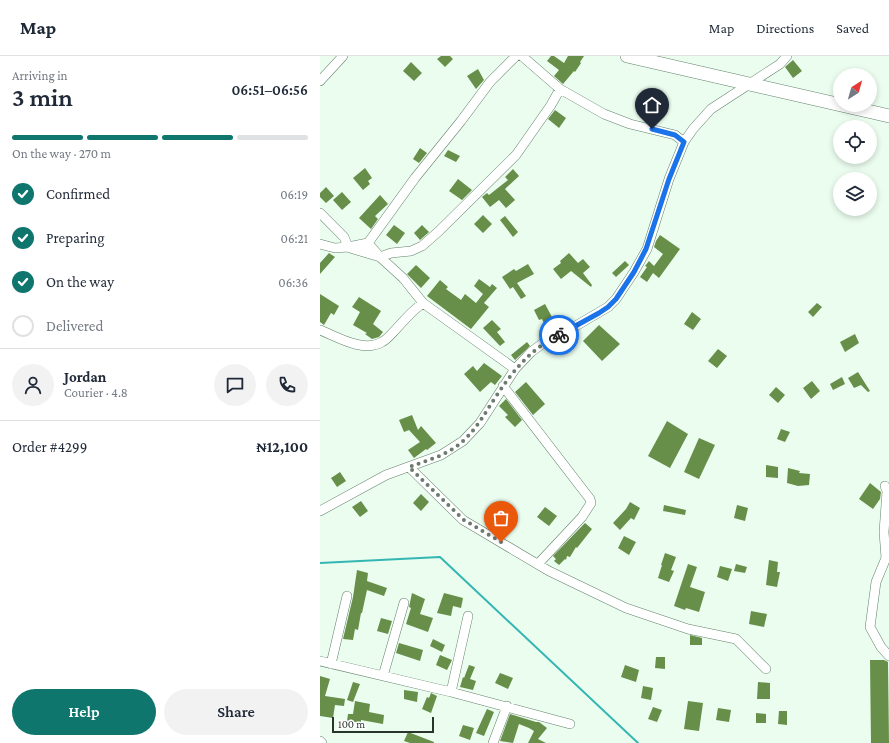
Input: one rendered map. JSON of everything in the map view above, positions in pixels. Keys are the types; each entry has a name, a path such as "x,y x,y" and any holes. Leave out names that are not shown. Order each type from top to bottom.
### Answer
{"highway":[{"path":"627,56 889,116"}],"street":[{"path":"320,80 343,56"},
{"path":"320,244 335,248 368,243 415,178 490,82 516,56"},
{"path":"522,56 560,89 604,114 630,124 675,135 684,142"},
{"path":"320,511 386,475 441,455 463,442 480,423 515,369 531,352 546,341 599,313 616,299 634,272 646,249 669,179 684,142 693,129 711,109 780,64 787,56"},
{"path":"348,247 380,256 391,253 411,251 422,246 516,155 551,105 560,89"},
{"path":"320,213 344,237 348,247"},
{"path":"368,243 403,278 423,303 515,369"},
{"path":"320,330 354,344 367,346 375,345 383,342 412,311 423,303"},
{"path":"503,386 590,499 591,503 582,517 538,564"},
{"path":"409,467 464,520 538,564 626,608 688,628 736,639 766,669"},
{"path":"885,486 887,491 884,532 888,558 876,582 870,627 881,647 889,656"},
{"path":"331,664 347,596"},
{"path":"383,676 404,603"},
{"path":"452,692 468,616"},
{"path":"320,661 452,692 570,724"},
{"path":"493,743 507,706"}],"building":[{"path":"441,56 450,56 453,59 445,67 437,59"},
{"path":"551,56 554,56 564,63 568,56 584,56 575,72 574,71 563,84 554,76 559,70 547,61"},
{"path":"793,60 802,71 793,78 785,67"},
{"path":"411,62 422,73 414,81 403,71"},
{"path":"478,69 484,80 476,89 467,76"},
{"path":"555,110 566,118 559,128 548,119"},
{"path":"420,148 427,153 419,163 413,159"},
{"path":"448,150 460,156 456,162 444,156"},
{"path":"365,168 372,178 368,181 370,184 363,190 353,178"},
{"path":"513,169 519,176 505,189 515,200 506,208 499,200 490,207 482,197 487,193 489,195 508,180 505,177"},
{"path":"458,179 472,190 462,200 449,191"},
{"path":"326,187 334,196 326,203 320,197 320,193"},
{"path":"342,192 351,202 342,210 333,200"},
{"path":"380,195 388,204 375,216 378,219 371,229 359,218"},
{"path":"483,215 492,224 483,233 474,224"},
{"path":"505,216 518,232 513,237 500,220"},
{"path":"394,225 405,233 397,244 386,235"},
{"path":"422,225 429,232 420,240 414,233"},
{"path":"660,235 680,249 659,278 653,273 647,282 640,277 649,261 654,266 663,254 654,247"},
{"path":"329,253 335,257 320,274 320,263"},
{"path":"569,253 578,263 583,259 590,267 583,273 592,285 591,287 571,271 561,279 553,269 561,263 560,261"},
{"path":"625,261 629,265 616,277 612,273"},
{"path":"528,264 534,274 517,283 526,296 521,299 513,287 510,289 502,277 514,269 516,271"},
{"path":"416,265 430,278 421,288 407,274"},
{"path":"479,279 490,287 492,284 497,288 484,303 489,307 471,329 427,296 440,280 448,287 446,289 461,300 465,294 476,303 483,294 474,286"},
{"path":"320,294 339,306 334,315 331,313 324,325 320,322"},
{"path":"359,297 381,311 373,324 383,332 379,337 372,339 365,334 367,333 353,325 360,312 352,307"},
{"path":"817,303 822,307 813,317 808,312"},
{"path":"545,304 552,317 555,316 560,327 548,332 542,319 539,320 534,310"},
{"path":"692,312 701,319 693,330 684,324"},
{"path":"492,320 501,329 497,332 505,342 500,346 483,328"},
{"path":"599,325 620,344 602,361 583,341"},
{"path":"855,334 859,343 845,352 840,342"},
{"path":"527,342 530,346 515,360 511,355"},
{"path":"718,349 727,356 717,368 708,361"},
{"path":"484,363 502,376 495,385 491,382 480,392 464,374 473,366 477,371"},
{"path":"858,372 870,391 868,392 861,385 854,388 848,378"},
{"path":"842,377 845,384 833,390 830,384"},
{"path":"812,381 820,391 811,399 803,388"},
{"path":"526,382 545,404 533,415 515,392"},
{"path":"776,387 785,395 778,403 769,395"},
{"path":"506,399 522,420 515,427 505,417 508,415 499,406"},
{"path":"412,415 418,430 421,426 436,443 414,458 408,450 420,442 409,430 404,432 399,420"},
{"path":"667,421 688,434 670,468 648,456"},
{"path":"781,429 790,432 785,442 777,439"},
{"path":"699,438 715,445 699,479 684,472"},
{"path":"766,465 778,467 778,478 766,477"},
{"path":"788,468 800,471 799,473 810,474 809,485 798,486 787,483"},
{"path":"340,472 346,481 337,487 331,478"},
{"path":"870,483 881,492 880,499 873,509 859,499"},
{"path":"421,494 429,502 421,511 413,503"},
{"path":"361,501 368,511 360,517 352,507"},
{"path":"630,502 640,508 634,520 631,518 620,530 613,523 626,509"},
{"path":"664,505 686,510 685,515 663,511"},
{"path":"737,505 748,508 745,521 734,518"},
{"path":"545,507 557,516 549,526 537,517"},
{"path":"585,523 592,529 577,548 576,547 570,557 567,556 566,560 565,559 559,565 554,561 556,559 553,556"},
{"path":"624,536 636,542 629,555 618,548"},
{"path":"665,553 676,557 671,570 674,571 669,582 658,578"},
{"path":"769,560 778,562 777,572 780,572 777,587 766,585"},
{"path":"688,564 697,567 690,587 705,592 699,612 686,608 685,610 674,606"},
{"path":"736,564 747,567 745,573 734,571"},
{"path":"720,566 732,569 728,581 717,577"},
{"path":"357,570 368,573 367,581 387,588 384,596 367,590 358,630 355,629 353,640 343,639 353,597"},
{"path":"412,593 425,599 420,614 433,618 428,632 406,624 411,608 409,607"},
{"path":"444,593 463,598 461,608 453,606 451,616 437,613"},
{"path":"751,611 767,614 764,627 749,624"},
{"path":"381,618 392,621 388,634 377,631"},
{"path":"690,635 702,638 702,645 690,645"},
{"path":"433,639 445,645 442,652 430,646"},
{"path":"399,643 423,650 420,661 396,653"},
{"path":"440,655 452,660 447,670 436,665"},
{"path":"656,657 665,657 665,669 655,668"},
{"path":"870,660 884,660 888,662 889,743 871,743"},
{"path":"469,665 475,667 470,679 476,681 473,690 460,687"},
{"path":"625,665 639,670 636,682 621,677"},
{"path":"500,673 513,678 508,689 495,683"},
{"path":"320,676 330,679 325,696 345,699 344,706 335,705 333,718 320,716"},
{"path":"353,682 360,684 353,702 347,700"},
{"path":"758,682 770,683 770,699 757,699"},
{"path":"643,686 653,688 651,700 641,698"},
{"path":"404,690 418,692 417,702 404,699"},
{"path":"431,693 437,696 431,713 422,709 427,697 429,698"},
{"path":"355,701 370,704 369,712 384,715 383,724 361,720 361,723 347,721 348,714 353,714"},
{"path":"688,701 703,703 699,731 684,729"},
{"path":"653,707 662,710 657,722 648,719"},
{"path":"718,708 731,710 729,722 716,720"},
{"path":"487,709 494,712 484,736 476,733"},
{"path":"779,711 787,711 787,725 778,724"},
{"path":"756,713 766,714 766,723 756,723"},
{"path":"510,714 539,722 547,728 538,739 546,743 528,743 534,731 519,724 513,743 500,741"},
{"path":"463,725 474,728 470,740 459,736"},
{"path":"408,732 434,743 410,743 404,741"}],"waterway":[{"path":"320,563 440,557 638,743"}],"way so far":[{"path":"501,542 464,520 409,467 441,455 463,442 480,423 495,397 515,369 531,352 546,341 559,335"}],"route":[{"path":"559,335 608,307 616,299 634,272 646,249 669,179 684,142 675,135 652,129"}]}
